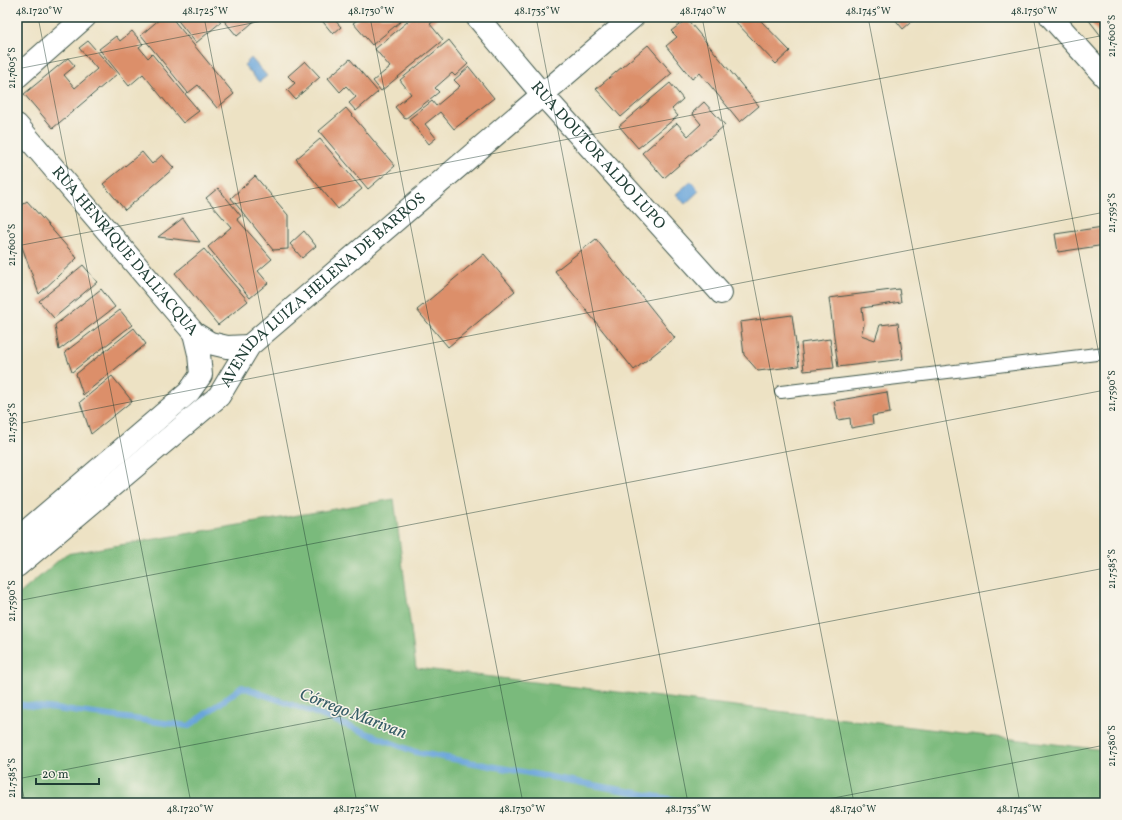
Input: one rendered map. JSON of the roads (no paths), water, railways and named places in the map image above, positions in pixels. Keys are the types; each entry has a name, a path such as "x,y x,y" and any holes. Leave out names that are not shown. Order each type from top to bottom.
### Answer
{"street":[{"path":"17,77 85,17"},
{"name":"RUA DOUTOR ALDO LUPO","path":"477,17 542,94 721,293"},
{"name":"AVENIDA LUIZA HELENA DE BARROS","path":"17,566 219,396 249,346 633,17"},
{"path":"1051,17 1105,77"},
{"name":"RUA HENRIQUE DALL'ACQUA","path":"17,125 194,333 210,343 227,347 249,346"},
{"name":"AVENIDA LUIZA HELENA DE BARROS","path":"17,539 190,392 201,375 199,354 194,333"}],"lane":[{"path":"781,392 1105,353"}],"water":[{"path":"251,58 267,76 259,82 244,65"},
{"path":"691,181 699,191 685,204 676,194"}],"waterway":[{"name":"Córrego Marivan","path":"17,704 189,726 242,687 315,713 415,752 691,803"}]}
